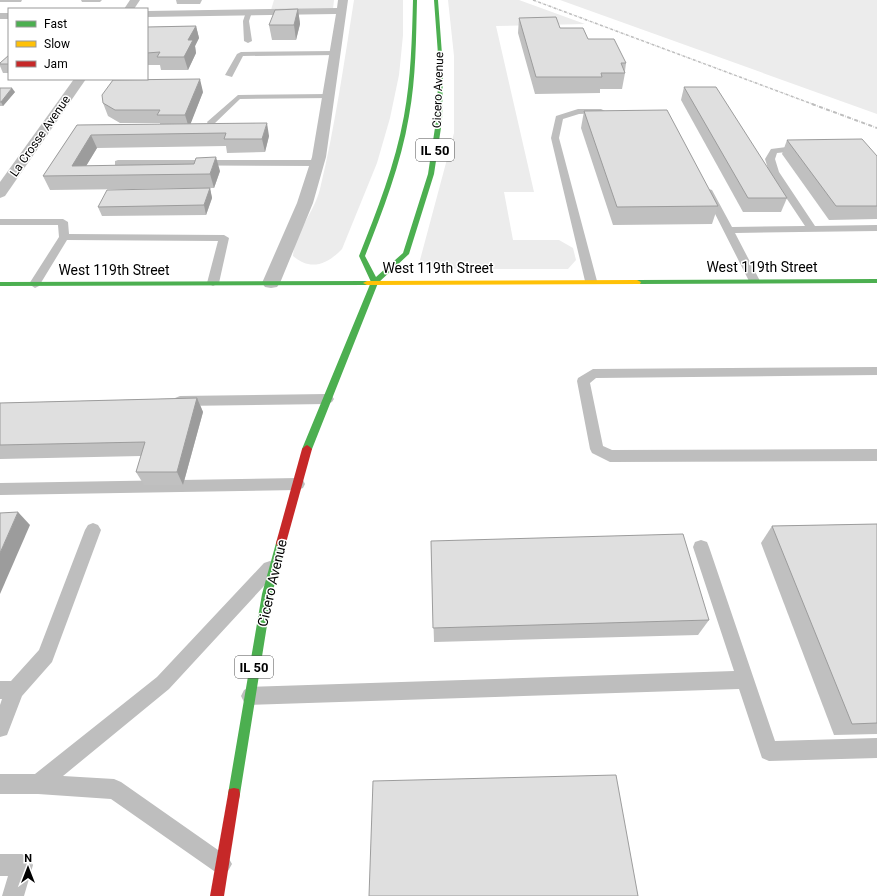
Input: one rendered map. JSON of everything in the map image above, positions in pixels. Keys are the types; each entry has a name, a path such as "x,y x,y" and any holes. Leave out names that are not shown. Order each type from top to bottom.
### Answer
{"main road":[{"name":"Cicero Avenue","path":"375,282 362,256 380,213 397,159 408,109 414,58 415,0"},
{"name":"Cicero Avenue","path":"217,896 221,864 267,594 311,438 375,282 406,254 431,174 439,122 441,68 436,0"},
{"name":"West 119th Street","path":"0,284 877,281"}],"street":[{"path":"148,14 249,12 342,5 318,163 305,203 271,283"},
{"name":"La Crosse Avenue","path":"0,193 79,80"}],"lane":[{"path":"248,41 246,21 249,12"},
{"path":"229,75 241,54 335,53"},
{"path":"211,122 238,97 329,96"},
{"path":"591,281 555,138 559,118 578,112 607,111"},
{"path":"809,147 788,148 774,151 770,159 774,172 812,229"},
{"path":"118,163 318,163"},
{"path":"703,181 754,281"},
{"path":"0,222 63,222 64,237 35,284"},
{"path":"728,230 877,228"},
{"path":"64,237 224,238 213,283"},
{"path":"877,371 593,374 583,381 597,449 610,456 877,455"},
{"path":"168,402 327,399"},
{"path":"0,489 298,484"},
{"path":"0,728 7,690 46,656 93,530"},
{"path":"701,547 769,751 877,748"},
{"path":"38,784 163,683 276,562"},
{"path":"250,696 745,680"},
{"path":"0,784 38,784 114,789 221,864"},
{"path":"0,866 22,865 13,896"}],"shaded area":[{"path":"274,0 334,0 333,9 271,10"},
{"path":"354,0 403,0 403,35 399,75 390,118 377,163 342,249 330,259 312,265 299,261 293,256 294,247 297,238 314,206 320,189 335,119"},
{"path":"448,0 519,0 585,24 496,26 534,192 504,192 513,240 559,240 573,248 576,260 568,269 432,269 420,260 454,133 454,56"},
{"path":"560,0 877,0 877,114"}],"building":[{"path":"298,9 294,25 269,25 275,10"},
{"path":"556,17 560,28 583,28 588,39 614,39 626,63 621,63 625,73 601,73 602,77 536,77 519,18"},
{"path":"196,26 188,40 193,40 184,57 157,57 160,52 148,53 148,27"},
{"path":"8,56 8,64 0,63"},
{"path":"200,79 185,115 157,115 160,110 115,110 103,103 102,95 113,80"},
{"path":"684,87 716,87 787,198 748,198"},
{"path":"0,88 12,88 1,102 0,102"},
{"path":"667,110 718,206 617,207 584,111"},
{"path":"267,123 262,139 224,139 226,133 91,135 72,166 194,164 196,158 216,157 210,174 43,176 77,125"},
{"path":"862,139 877,156 877,206 836,206 787,140"},
{"path":"210,188 204,205 98,207 107,190"},
{"path":"197,398 177,472 136,472 145,442 0,445 0,403"},
{"path":"18,512 0,553 0,513"},
{"path":"877,524 877,723 852,724 772,526"},
{"path":"683,534 709,620 433,628 431,541"},
{"path":"616,775 638,896 369,896 373,781"}],"railway":[{"path":"533,0 815,105"},
{"path":"812,104 877,128"}],"traffic: fast":[{"path":"375,282 362,256 391,177 407,116 413,71 415,0"},
{"path":"307,449 375,282 406,254 431,174 439,121 441,68 436,0"},
{"path":"637,282 877,281"},
{"path":"0,284 367,283"},
{"path":"234,794 267,594 281,543"}],"traffic: slow":[{"path":"367,283 637,282"}],"traffic: jam":[{"path":"281,543 307,449"},
{"path":"217,896 234,794"}]}
